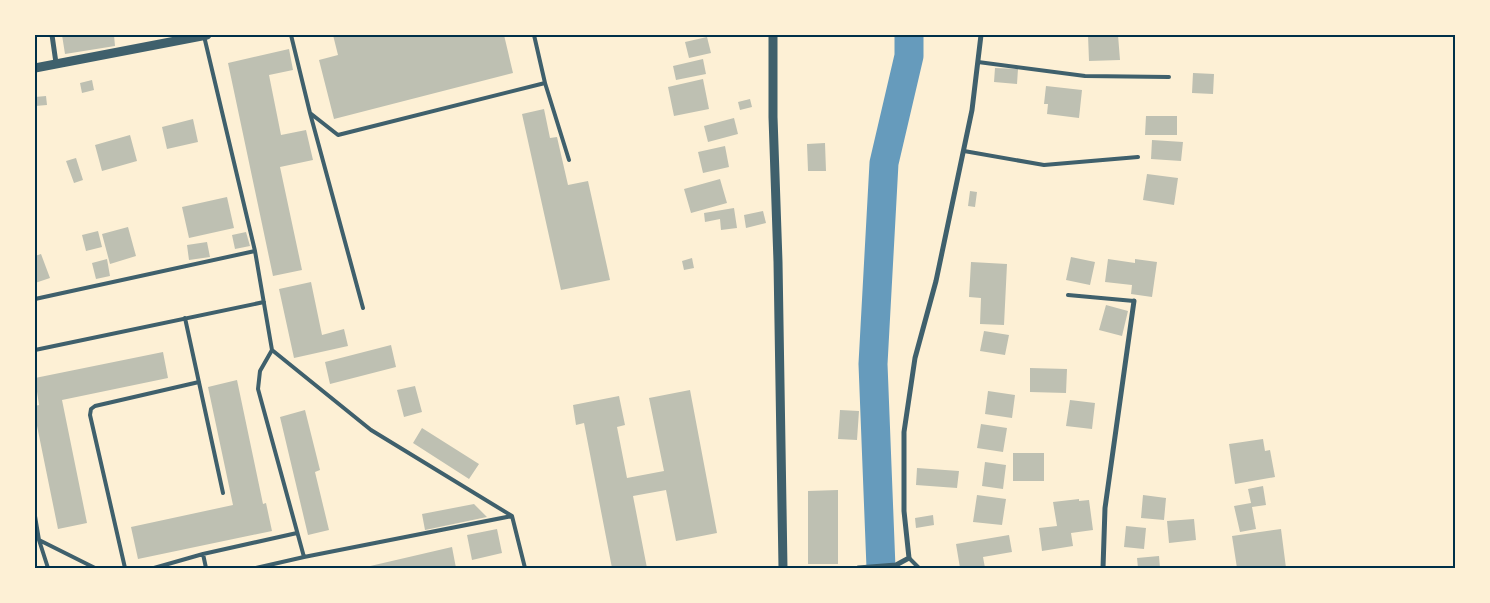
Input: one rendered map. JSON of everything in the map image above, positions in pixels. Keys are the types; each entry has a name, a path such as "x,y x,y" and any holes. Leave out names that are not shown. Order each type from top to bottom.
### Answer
{"street":[{"path":"52,35 56,63"},
{"path":"35,68 205,35"},
{"path":"773,35 773,117 784,568"},
{"path":"861,567 896,565 909,558 904,511 904,432 915,358 936,281 972,110 981,35"},
{"path":"1103,568 1105,508 1134,301"}],"lane":[{"path":"205,35 255,251 272,350 260,371 258,389 304,557"},
{"path":"290,35 363,308"},
{"path":"534,35 545,84 569,160"},
{"path":"978,62 1086,76 1168,77"},
{"path":"310,113 338,135 545,84"},
{"path":"964,151 1044,165 1138,157"},
{"path":"35,299 255,251"},
{"path":"1068,295 1134,301"},
{"path":"35,350 264,302"},
{"path":"185,318 223,492"},
{"path":"272,350 371,430 512,516 524,568"},
{"path":"125,568 90,415 91,409 95,406 199,382"},
{"path":"35,516 39,540 48,568"},
{"path":"256,568 512,516"},
{"path":"154,568 203,554 297,533"},
{"path":"39,540 95,568"},
{"path":"203,554 206,568"},
{"path":"909,558 919,568"}],"building":[{"path":"62,35 114,35 115,46 65,54"},
{"path":"333,35 504,35 513,73 334,119 319,60 338,55"},
{"path":"1088,35 1118,35 1120,60 1089,61"},
{"path":"707,37 711,53 689,58 685,42"},
{"path":"289,49 293,70 269,75 281,135 306,130 313,160 280,167 302,270 273,276 228,63"},
{"path":"703,59 706,74 676,80 673,66"},
{"path":"995,68 1018,69 1017,84 994,82"},
{"path":"1193,73 1214,74 1213,94 1192,93"},
{"path":"703,79 709,109 674,116 668,87"},
{"path":"92,80 94,90 82,93 80,83"},
{"path":"1046,86 1082,90 1079,118 1047,114 1048,104 1044,104"},
{"path":"46,96 47,105 35,106 35,97"},
{"path":"750,99 752,107 740,110 738,102"},
{"path":"544,109 550,138 557,137 568,185 588,181 610,280 561,290 522,114"},
{"path":"1146,116 1177,116 1177,135 1145,135"},
{"path":"734,118 738,134 708,142 704,126"},
{"path":"193,119 198,142 167,149 162,127"},
{"path":"130,135 137,161 102,171 95,145"},
{"path":"1152,140 1183,142 1181,161 1151,159"},
{"path":"825,143 826,171 808,171 807,144"},
{"path":"725,146 729,167 703,173 698,152"},
{"path":"76,158 83,180 74,183 66,161"},
{"path":"1147,174 1178,178 1174,205 1143,200"},
{"path":"720,179 727,203 691,213 684,189"},
{"path":"970,191 977,192 975,207 968,206"},
{"path":"227,197 234,228 189,238 182,207"},
{"path":"734,208 737,228 721,230 720,219 705,222 704,213"},
{"path":"763,211 766,223 746,228 744,215"},
{"path":"128,227 136,256 110,264 102,234"},
{"path":"98,231 102,247 86,251 82,235"},
{"path":"246,232 250,246 235,249 232,235"},
{"path":"207,242 210,257 189,260 187,245"},
{"path":"41,254 50,278 35,283 35,256"},
{"path":"1071,257 1095,262 1090,285 1066,280"},
{"path":"692,258 694,268 684,270 682,261"},
{"path":"107,259 110,276 96,279 92,263"},
{"path":"1108,259 1135,263 1135,259 1157,262 1152,297 1131,294 1132,285 1105,282"},
{"path":"971,262 1007,264 1004,325 980,324 981,298 969,297"},
{"path":"311,282 322,335 344,329 348,346 294,358 279,289"},
{"path":"1106,305 1128,311 1122,336 1099,330"},
{"path":"984,331 1009,335 1005,355 980,351"},
{"path":"391,345 396,367 330,384 325,362"},
{"path":"163,352 168,378 62,400 87,523 58,529 35,416 35,406 39,405 35,378"},
{"path":"1030,368 1067,369 1066,393 1030,392"},
{"path":"237,380 263,504 266,503 272,531 138,559 131,527 233,505 208,387"},
{"path":"415,386 422,412 404,417 397,390"},
{"path":"690,390 717,533 676,541 666,490 633,496 647,568 612,568 584,423 576,425 573,405 619,396 625,425 617,427 627,478 664,471 649,398"},
{"path":"988,391 1015,395 1012,418 985,414"},
{"path":"1070,400 1095,403 1092,429 1066,426"},
{"path":"305,410 320,470 315,472 329,530 308,535 280,417"},
{"path":"840,410 859,411 857,440 838,439"},
{"path":"981,424 1007,428 1003,452 977,448"},
{"path":"422,428 479,464 469,479 413,443"},
{"path":"1263,439 1265,451 1270,450 1275,477 1235,484 1229,444"},
{"path":"1013,453 1044,453 1044,481 1013,481"},
{"path":"985,462 1006,465 1003,489 982,486"},
{"path":"917,468 959,471 957,488 916,485"},
{"path":"1263,486 1266,505 1252,507 1256,529 1240,532 1234,506 1251,503 1248,489"},
{"path":"838,490 838,564 808,564 808,491"},
{"path":"977,495 1006,499 1002,525 973,522"},
{"path":"1143,495 1166,498 1164,520 1141,518"},
{"path":"1079,499 1079,501 1089,500 1093,530 1071,533 1073,546 1042,551 1039,528 1057,526 1053,502"},
{"path":"474,504 487,517 425,530 422,514"},
{"path":"933,515 934,525 916,528 915,518"},
{"path":"1194,519 1196,540 1169,543 1167,521"},
{"path":"1126,526 1146,528 1144,549 1124,547"},
{"path":"497,529 502,553 472,560 467,535"},
{"path":"1281,529 1286,568 1237,568 1232,536"},
{"path":"1009,535 1012,552 983,557 985,568 960,568 956,544"},
{"path":"452,547 456,568 366,568 366,567"},
{"path":"1159,556 1160,568 1138,568 1137,558"}],"waterway":[{"path":"881,568 873,364 884,163 909,56 909,35"}]}
